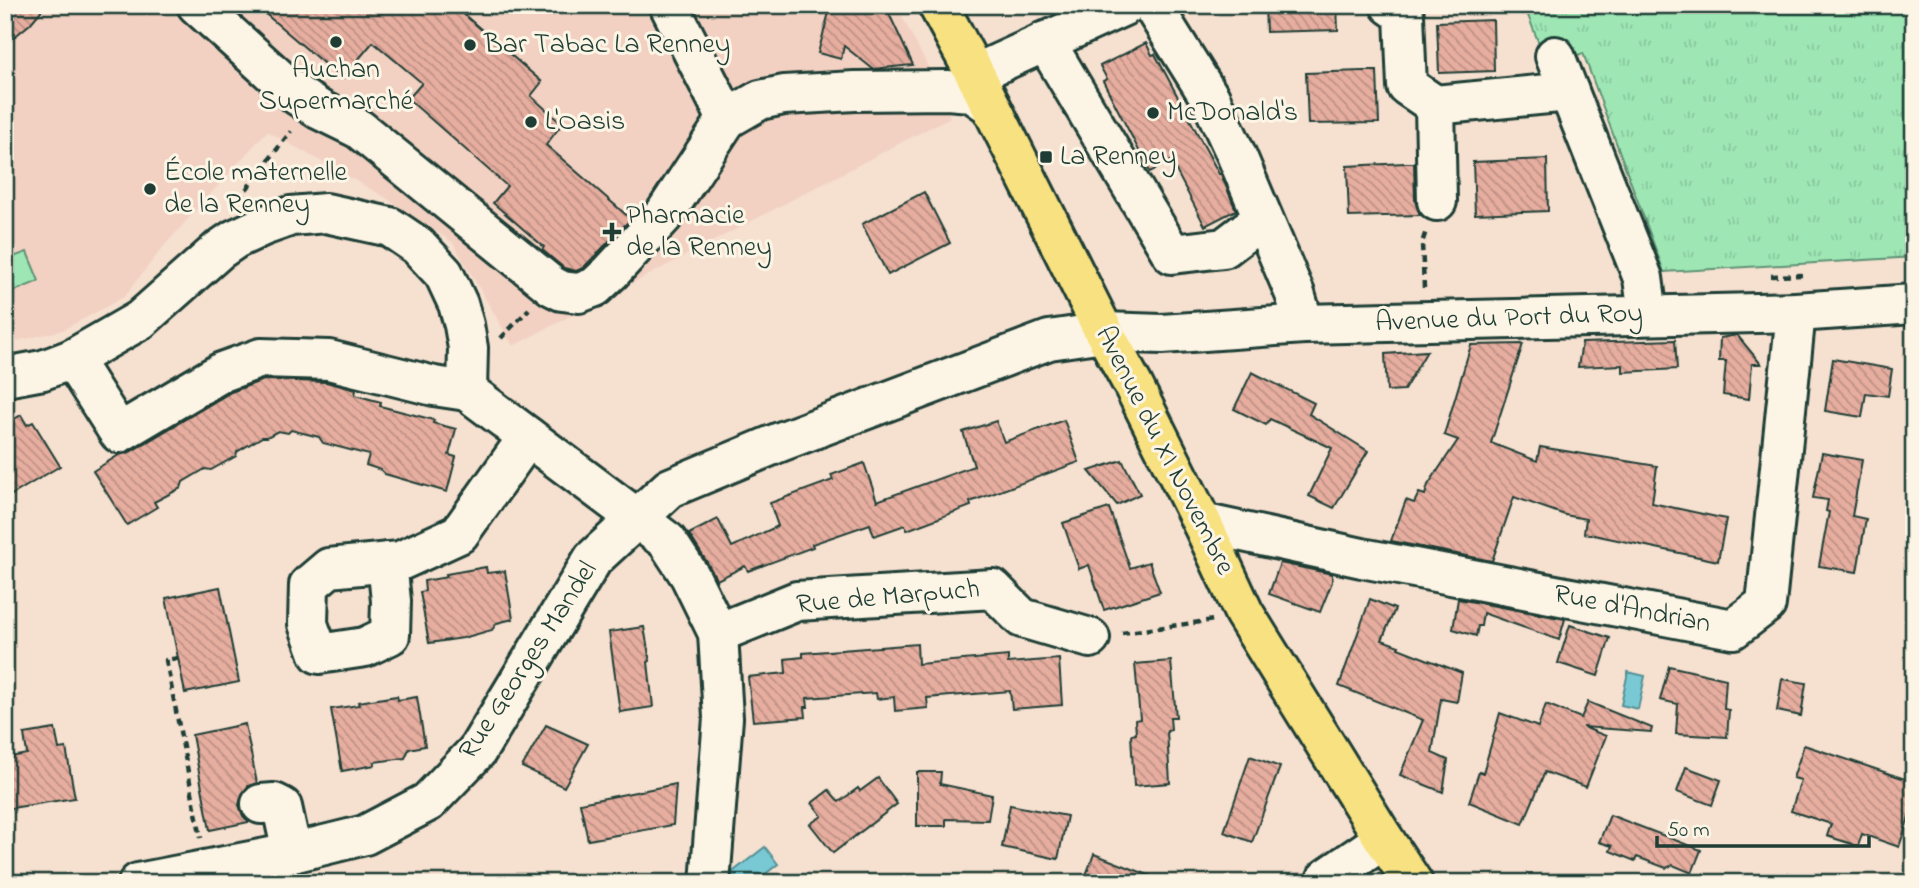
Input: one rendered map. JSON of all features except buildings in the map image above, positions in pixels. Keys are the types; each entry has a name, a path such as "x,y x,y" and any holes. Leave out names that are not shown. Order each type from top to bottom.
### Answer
{"main road":[{"name":"Avenue du XI Novembre","path":"938,5 1133,385 1244,613 1413,883"}],"street":[{"path":"197,5 297,95 359,130 552,286 562,291 579,293 595,287 664,215 727,119 760,100 784,95 850,92 971,93 983,90 1045,41 1126,5"},
{"path":"669,5 727,119"},
{"path":"1152,5 1210,98 1295,294 1304,324"},
{"path":"1390,5 1404,15 1407,86 1435,105 1569,92"},
{"path":"1045,41 1172,254 1224,248 1262,219"},
{"path":"1555,56 1644,281 1648,315"},
{"path":"1435,105 1437,201"},
{"path":"5,377 43,370 72,359 140,320 235,239 291,216 326,213 390,227 418,246 444,274 458,304 468,348 467,391"},
{"name":"Avenue du Port du Roy","path":"1104,332 1162,334 1304,324 1796,312 1914,304"},
{"name":"Rue d'Andrian","path":"1202,523 1362,558 1733,629 1766,604 1796,312"},
{"name":"Rue Georges Mandel","path":"138,883 292,853 365,835 428,802 477,751 593,559 670,488 780,442 1049,340 1104,332"},
{"path":"72,359 118,433 222,372 261,358 329,360 434,386 467,391 667,541 690,576 718,633 723,718 710,883"},
{"path":"387,562 400,561 459,534 528,437"},
{"name":"Rue de Marpuch","path":"718,633 797,600 993,589 1021,618 1090,638"},
{"path":"261,804 274,803 282,807 292,853"},
{"path":"1325,883 1327,878 1384,839"}],"path":[{"path":"235,239 226,216 287,134 320,110"},
{"path":"1424,289 1422,243 1437,201"},
{"path":"497,347 501,337 552,286"},
{"path":"1090,638 1244,613"},
{"path":"178,658 166,660 207,869"}],"shaded area":[{"path":"5,5 896,5 937,84 950,117 513,346 453,243 383,196 267,131 163,247 124,297 63,330 5,344"}],"green space":[{"path":"1524,5 1914,5 1914,257 1664,272 1583,53 1548,67"},
{"path":"27,252 39,281 5,295 5,260"}],"water":[{"path":"1628,672 1645,676 1638,709 1621,705"},
{"path":"765,847 778,864 754,883 737,883 730,874"}],"place":[{"name":"Auchan Supermarché","path":"336,42"},
{"name":"Bar Tabac La Renney","path":"470,45"},
{"name":"McDonald's","path":"1153,113"},
{"name":"L'Oasis","path":"531,122"},
{"name":"La Renney","path":"1046,157"},
{"name":"École maternelle de la Renney","path":"150,189"},
{"name":"Pharmacie de la Renney","path":"612,232"}]}
